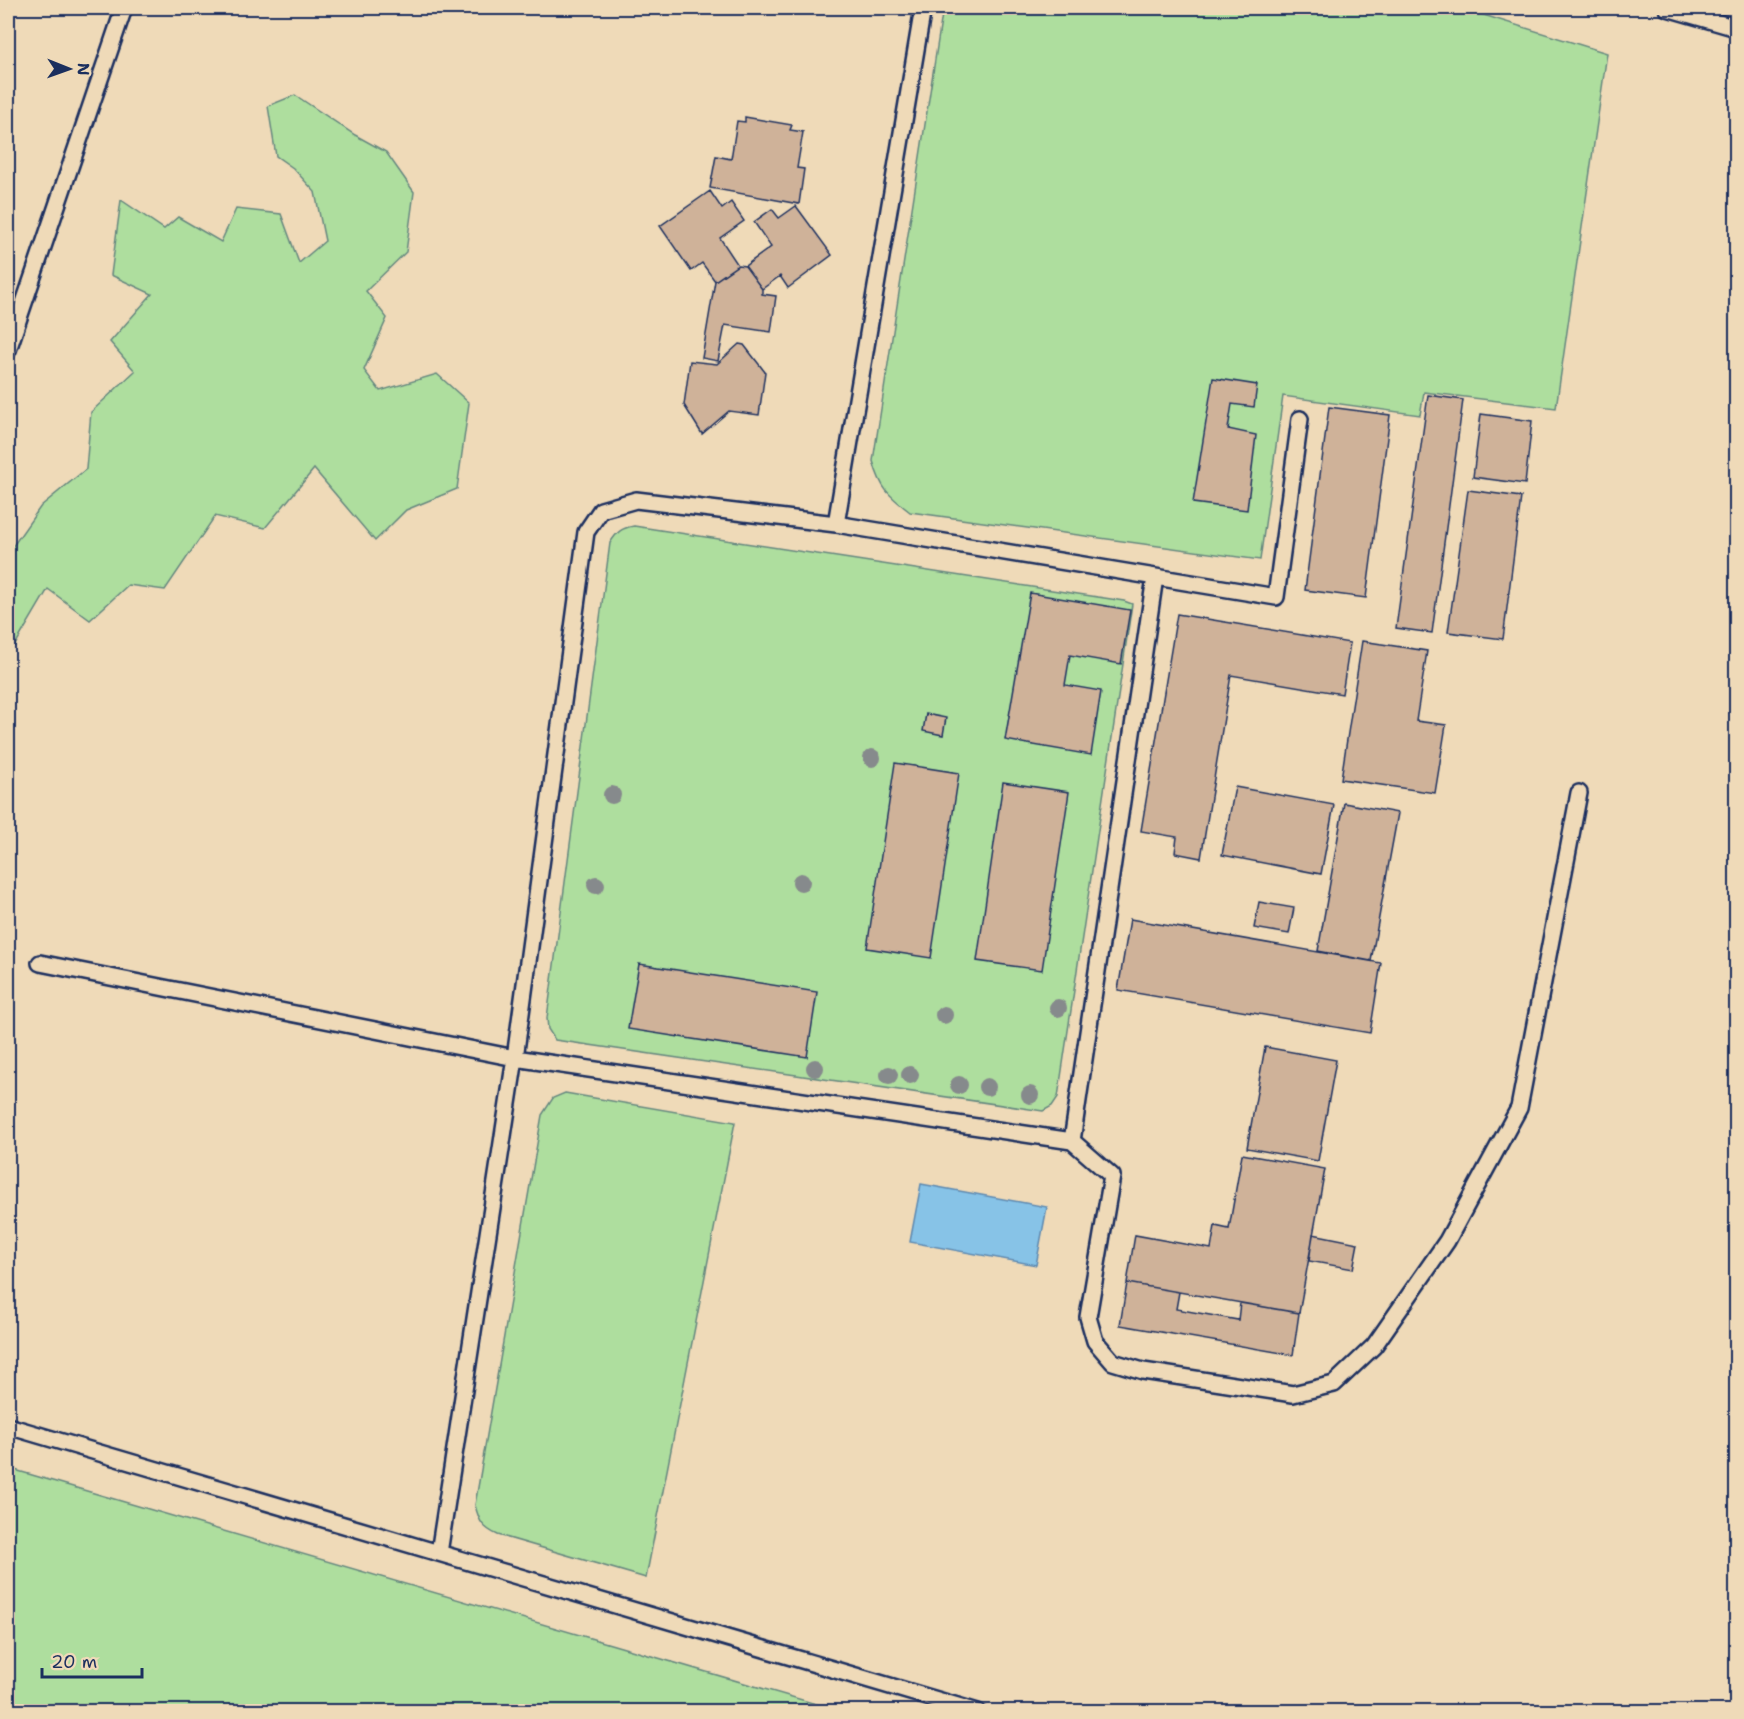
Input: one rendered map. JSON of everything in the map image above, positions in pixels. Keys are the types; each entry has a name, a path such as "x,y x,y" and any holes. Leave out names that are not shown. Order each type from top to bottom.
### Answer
{"lane":[{"path":"8,350 124,8"},
{"path":"836,524 923,8"},
{"path":"1667,8 1737,28"},
{"path":"439,1553 515,1058 586,532 601,510 636,500 836,524 1276,597 1300,419"},
{"path":"1072,1141 1155,577"},
{"path":"40,963 515,1058 1072,1141 1112,1176 1088,1317 1095,1341 1113,1362 1143,1371 1293,1394 1334,1384 1374,1346 1447,1241 1519,1108 1580,792"},
{"path":"8,1426 978,1712"}],"green space":[{"path":"943,8 1461,8 1607,53 1556,408 1424,392 1420,415 1283,396 1260,560 910,512 886,491 873,461"},
{"path":"295,95 355,135 386,152 414,192 406,252 366,291 387,318 364,370 380,391 437,374 469,403 457,489 406,510 375,541 314,469 265,528 215,516 165,590 128,585 90,620 48,589 8,653 8,553 41,506 86,469 91,412 135,371 110,342 152,294 111,275 121,200 164,229 178,217 221,242 236,209 281,214 299,263 325,241 315,192 293,168 276,156 268,106"},
{"path":"634,526 1132,604 1058,1097 1052,1106 1043,1111 555,1040 548,1029 547,1018 610,543 620,531"},
{"path":"565,1093 735,1122 646,1578 498,1535 488,1530 482,1523 475,1505 542,1115 553,1098"},
{"path":"8,1468 840,1711 8,1711"}],"water":[{"path":"921,1184 1047,1207 1036,1265 910,1242"}],"building":[{"path":"745,117 792,125 790,130 803,132 797,168 804,169 799,204 710,188 716,156 731,159 737,121 745,122"},
{"path":"710,191 722,209 731,202 744,221 720,238 738,265 715,281 702,263 691,271 660,226"},
{"path":"796,206 832,255 788,288 780,276 762,289 745,266 771,247 754,222 772,209 779,218"},
{"path":"738,265 745,266 762,289 762,294 776,296 771,332 725,325 718,361 702,358 715,281"},
{"path":"739,344 744,345 765,372 759,415 729,411 702,434 684,405 690,361 717,364"},
{"path":"1213,378 1257,385 1254,407 1232,404 1228,429 1256,435 1247,510 1193,503"},
{"path":"1428,395 1463,400 1432,633 1396,628"},
{"path":"1329,407 1390,415 1366,598 1305,590"},
{"path":"1481,414 1532,421 1525,484 1473,477"},
{"path":"1468,490 1521,497 1503,639 1448,632"},
{"path":"1030,593 1130,610 1121,664 1070,655 1065,685 1101,691 1091,755 1005,740"},
{"path":"1177,614 1350,643 1342,694 1231,675 1201,858 1175,853 1177,837 1141,831"},
{"path":"1362,641 1427,651 1416,721 1446,725 1435,793 1341,779"},
{"path":"926,714 946,718 943,735 923,731"},
{"path":"895,763 959,773 931,958 867,948"},
{"path":"1003,782 1069,792 1042,970 977,961"},
{"path":"1235,787 1334,805 1321,874 1222,855"},
{"path":"1344,803 1398,813 1371,961 1318,951"},
{"path":"1259,902 1294,908 1289,934 1254,928"},
{"path":"1130,919 1381,963 1370,1033 1118,990"},
{"path":"639,964 817,992 807,1057 628,1029"},
{"path":"1265,1047 1336,1060 1318,1161 1247,1148"},
{"path":"1242,1154 1325,1169 1299,1313 1127,1283 1135,1235 1211,1249 1215,1226 1229,1229"},
{"path":"1313,1234 1358,1243 1353,1269 1309,1261"},
{"path":"1127,1283 1179,1292 1176,1309 1238,1320 1240,1303 1299,1313 1293,1355 1120,1325"}]}
